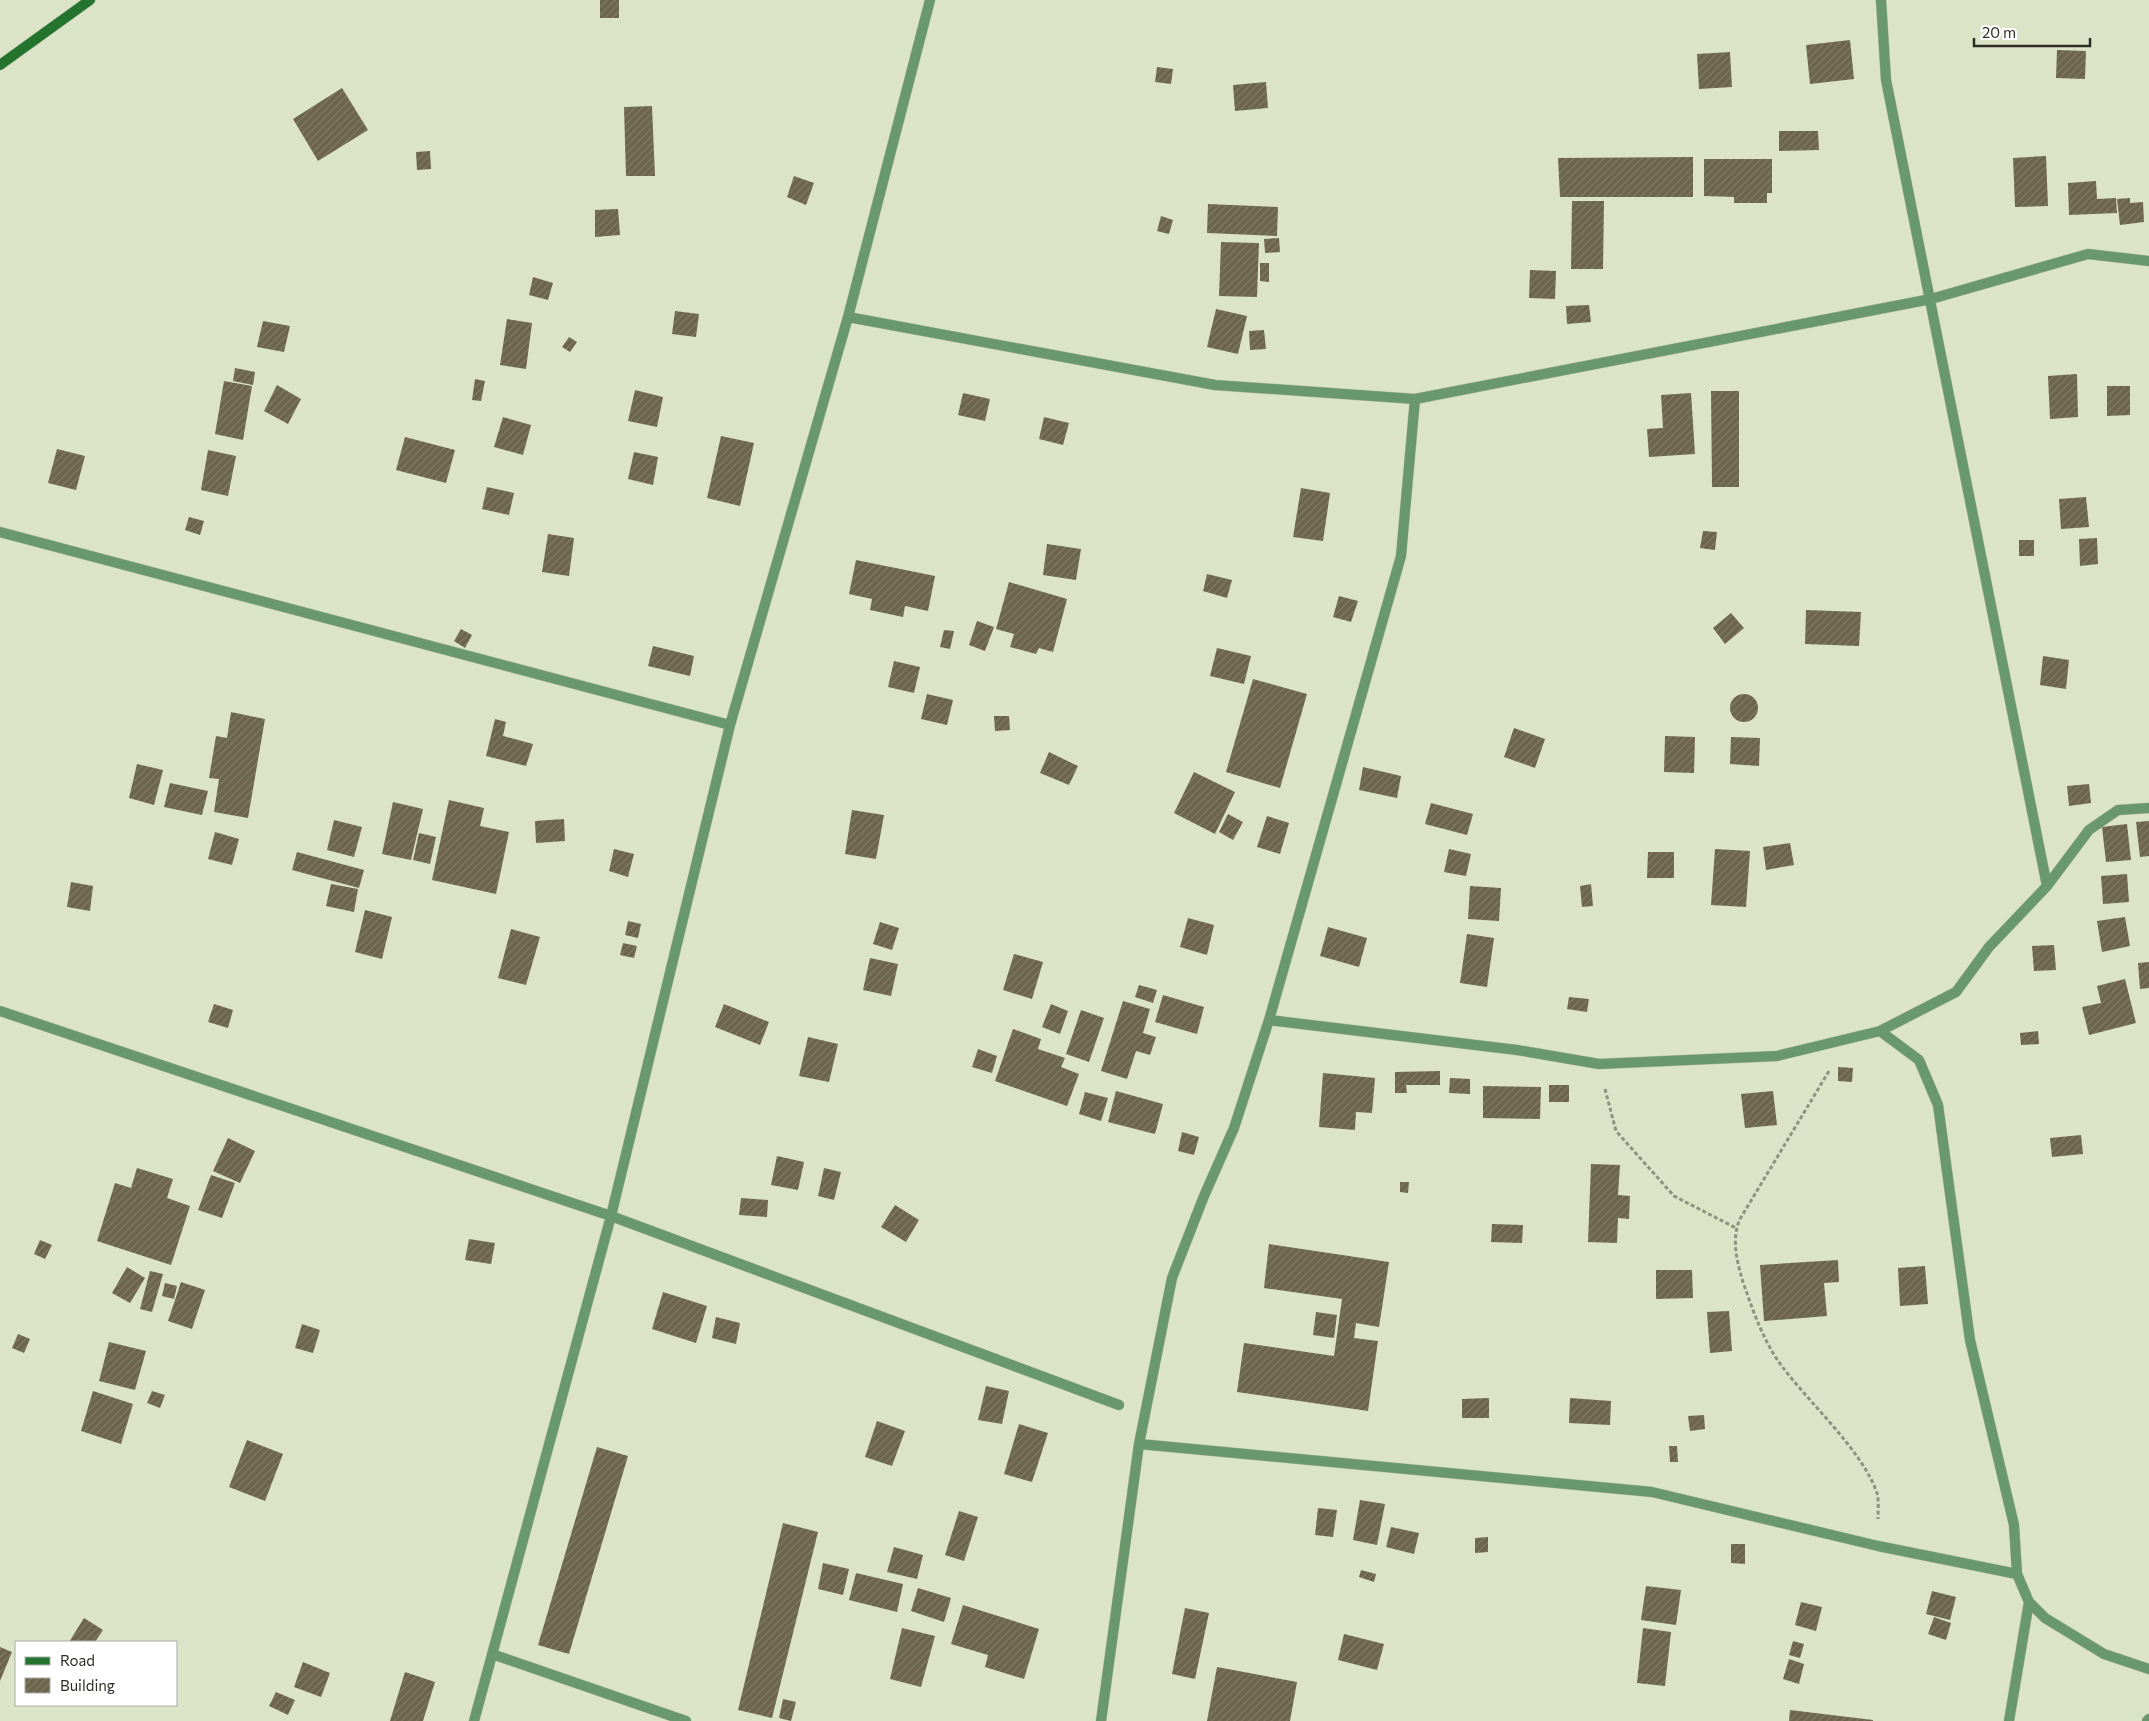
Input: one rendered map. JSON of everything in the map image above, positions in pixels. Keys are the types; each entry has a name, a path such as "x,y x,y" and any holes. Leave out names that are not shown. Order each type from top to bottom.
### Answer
{"main road":[{"path":"0,65 90,0"}],"street":[{"path":"474,1721 611,1216 730,725 848,317 930,0"},
{"path":"1881,0 1886,80 2046,886"},
{"path":"848,317 1215,385 1415,399 1930,299 2088,254 2149,261"},
{"path":"1101,1721 1139,1444 1172,1278 1204,1196 1234,1128 1269,1020 1401,556 1415,399"},
{"path":"0,532 730,725"},
{"path":"1269,1020 1517,1050 1598,1064 1778,1056 1846,1040 1880,1031 1956,992 1989,946 2046,886 2089,830 2118,810 2149,808"},
{"path":"0,1011 611,1216 1119,1405"},
{"path":"1880,1031 1918,1060 1938,1105 1970,1340 2014,1525 2017,1574 2029,1602 2045,1618 2104,1654 2149,1669"},
{"path":"1139,1444 1652,1492 1878,1546 2017,1574"},
{"path":"2009,1721 2029,1602"},
{"path":"492,1654 686,1721"}],"path":[{"path":"1846,1040 1800,1122 1736,1228 1735,1242 1740,1270 1758,1324 1780,1364 1863,1465 1877,1494 1878,1546"},
{"path":"1598,1064 1616,1131 1674,1196 1736,1228"}],"building":[{"path":"600,0 619,0 619,18 600,18"},
{"path":"1850,40 1854,79 1810,84 1806,45"},
{"path":"2057,50 2086,51 2085,79 2056,78"},
{"path":"1730,52 1732,87 1699,89 1697,54"},
{"path":"1157,67 1173,69 1171,84 1155,82"},
{"path":"1266,82 1268,108 1235,111 1233,85"},
{"path":"342,88 368,130 318,161 293,119"},
{"path":"652,106 655,176 626,176 624,107"},
{"path":"1779,131 1818,131 1819,150 1779,151"},
{"path":"430,151 431,169 417,170 416,152"},
{"path":"2046,156 2048,206 2015,207 2013,158"},
{"path":"1693,157 1693,197 1560,197 1558,158"},
{"path":"1704,159 1772,159 1772,193 1767,193 1767,203 1734,203 1734,197 1704,196"},
{"path":"794,176 814,183 806,205 787,197"},
{"path":"2096,181 2097,199 2116,198 2117,213 2069,215 2068,183"},
{"path":"2130,198 2130,203 2143,202 2144,222 2120,225 2117,199"},
{"path":"1572,201 1604,201 1603,269 1571,269"},
{"path":"1208,204 1278,207 1277,236 1207,233"},
{"path":"618,209 620,235 595,237 595,210"},
{"path":"1161,216 1173,220 1169,234 1157,231"},
{"path":"1279,238 1280,252 1265,253 1264,239"},
{"path":"1221,242 1259,243 1257,297 1219,296"},
{"path":"1260,263 1269,263 1269,282 1260,281"},
{"path":"1530,270 1556,271 1555,299 1529,298"},
{"path":"533,277 553,283 548,300 529,295"},
{"path":"1589,305 1591,322 1567,324 1566,306"},
{"path":"1216,309 1247,316 1238,354 1207,347"},
{"path":"675,311 699,314 696,337 672,334"},
{"path":"507,319 532,323 526,369 500,365"},
{"path":"263,321 290,326 284,352 257,347"},
{"path":"1264,330 1266,349 1250,350 1249,331"},
{"path":"569,337 577,342 570,352 562,347"},
{"path":"235,368 255,372 253,385 233,381"},
{"path":"2077,374 2078,417 2050,419 2048,376"},
{"path":"475,379 485,381 481,401 472,400"},
{"path":"224,381 252,386 243,440 215,434"},
{"path":"277,385 301,399 288,424 264,411"},
{"path":"2107,386 2130,386 2130,415 2107,416"},
{"path":"635,390 663,397 657,427 628,421"},
{"path":"1711,391 1739,391 1739,487 1712,487"},
{"path":"963,393 990,399 985,421 958,415"},
{"path":"1691,393 1695,454 1649,457 1647,429 1663,428 1661,395"},
{"path":"503,417 531,425 523,455 494,447"},
{"path":"1044,417 1069,423 1063,445 1039,439"},
{"path":"721,436 754,443 740,506 707,498"},
{"path":"405,437 455,450 446,483 396,470"},
{"path":"57,449 85,456 76,490 48,483"},
{"path":"208,450 236,456 228,496 201,490"},
{"path":"634,452 658,457 653,485 628,479"},
{"path":"487,487 514,493 509,515 482,509"},
{"path":"1301,488 1330,493 1323,541 1293,537"},
{"path":"2086,497 2089,527 2061,529 2059,499"},
{"path":"189,517 204,521 200,535 185,530"},
{"path":"1703,531 1717,532 1715,550 1700,548"},
{"path":"548,534 574,538 569,576 542,572"},
{"path":"2097,538 2098,564 2080,566 2079,539"},
{"path":"2019,540 2034,540 2034,556 2019,556"},
{"path":"1047,544 1081,549 1076,580 1043,575"},
{"path":"856,560 935,576 928,611 905,606 903,617 870,610 872,599 849,594"},
{"path":"1207,574 1232,580 1227,598 1203,591"},
{"path":"1009,582 1067,599 1053,652 1039,648 1036,654 1010,647 1014,634 996,629"},
{"path":"1339,596 1358,601 1351,622 1333,617"},
{"path":"1806,610 1861,612 1859,646 1805,644"},
{"path":"1731,613 1744,628 1725,644 1713,628"},
{"path":"977,621 994,627 985,651 969,645"},
{"path":"461,629 472,635 465,648 454,641"},
{"path":"944,630 954,631 950,649 940,647"},
{"path":"653,646 694,656 690,676 648,666"},
{"path":"1217,648 1251,656 1244,684 1210,676"},
{"path":"2043,656 2069,660 2066,689 2040,685"},
{"path":"894,661 920,667 914,693 888,687"},
{"path":"1253,679 1307,694 1280,788 1226,772"},
{"path":"927,694 953,700 947,725 921,719"},
{"path":"1744,694 1754,698 1758,708 1754,718 1744,722 1734,718 1730,708 1734,698"},
{"path":"231,712 265,719 248,818 214,812 219,779 209,778 216,736 227,738"},
{"path":"994,716 1009,716 1010,730 995,731"},
{"path":"495,719 506,722 503,736 533,744 526,766 486,756"},
{"path":"1514,728 1545,739 1535,768 1504,757"},
{"path":"1665,736 1695,737 1694,773 1664,772"},
{"path":"1731,737 1760,738 1759,766 1730,764"},
{"path":"1049,752 1078,766 1069,785 1040,773"},
{"path":"137,764 163,770 154,805 129,798"},
{"path":"1363,767 1401,776 1397,798 1359,790"},
{"path":"1194,772 1235,792 1215,834 1174,813"},
{"path":"170,783 208,791 202,815 164,807"},
{"path":"2089,784 2091,803 2069,806 2067,786"},
{"path":"449,800 484,808 480,826 509,832 496,894 432,880"},
{"path":"393,802 423,809 411,860 382,854"},
{"path":"1431,803 1473,814 1467,835 1425,824"},
{"path":"852,810 884,815 876,859 845,854"},
{"path":"1228,814 1243,822 1233,840 1219,832"},
{"path":"1267,816 1289,823 1280,854 1257,847"},
{"path":"564,819 565,841 536,843 535,821"},
{"path":"334,820 362,827 354,857 327,850"},
{"path":"2149,821 2149,856 2140,857 2136,822"},
{"path":"2127,824 2131,860 2106,862 2102,827"},
{"path":"215,832 239,839 232,865 208,859"},
{"path":"419,833 436,837 430,864 413,860"},
{"path":"1790,843 1794,865 1766,870 1763,847"},
{"path":"614,849 634,854 628,877 609,871"},
{"path":"1449,849 1471,854 1466,876 1444,872"},
{"path":"1715,849 1750,851 1746,907 1711,905"},
{"path":"297,852 364,870 359,888 292,870"},
{"path":"1648,852 1674,852 1674,878 1647,878"},
{"path":"2127,874 2129,902 2103,904 2101,876"},
{"path":"71,882 93,886 90,911 67,907"},
{"path":"331,884 358,889 354,912 326,906"},
{"path":"1591,884 1593,906 1582,907 1580,886"},
{"path":"1470,886 1501,888 1499,921 1468,919"},
{"path":"365,910 392,917 382,959 355,952"},
{"path":"2125,917 2130,946 2102,952 2097,921"},
{"path":"1188,918 1214,925 1207,955 1180,947"},
{"path":"628,921 641,924 638,938 625,935"},
{"path":"880,922 899,928 892,950 873,944"},
{"path":"1328,927 1367,938 1359,967 1320,956"},
{"path":"511,929 540,937 526,985 498,978"},
{"path":"1467,934 1494,938 1487,987 1460,983"},
{"path":"623,943 637,946 634,958 620,955"},
{"path":"2054,945 2056,970 2034,971 2032,946"},
{"path":"1014,954 1043,962 1032,999 1003,990"},
{"path":"870,958 898,964 891,996 863,990"},
{"path":"2149,962 2149,988 2140,989 2138,963"},
{"path":"2125,979 2136,1023 2089,1035 2082,1007 2101,1003 2097,986"},
{"path":"1139,985 1157,990 1153,1003 1135,997"},
{"path":"1163,995 1204,1007 1197,1034 1155,1022"},
{"path":"1569,997 1589,999 1587,1012 1567,1009"},
{"path":"1123,1001 1150,1009 1143,1033 1156,1037 1150,1055 1136,1051 1127,1079 1101,1071"},
{"path":"214,1004 233,1010 228,1028 208,1022"},
{"path":"724,1004 769,1022 760,1045 715,1027"},
{"path":"1051,1004 1068,1011 1060,1034 1042,1027"},
{"path":"1081,1010 1104,1018 1089,1062 1066,1054"},
{"path":"1013,1029 1041,1039 1038,1049 1065,1058 1061,1067 1079,1074 1067,1106 995,1081"},
{"path":"2038,1031 2039,1044 2021,1045 2020,1033"},
{"path":"808,1037 838,1044 829,1082 799,1076"},
{"path":"978,1049 997,1056 992,1073 972,1067"},
{"path":"1838,1067 1853,1068 1852,1082 1838,1081"},
{"path":"1440,1071 1440,1085 1406,1085 1407,1093 1395,1093 1395,1072"},
{"path":"1323,1073 1375,1078 1372,1113 1356,1112 1355,1130 1319,1127"},
{"path":"1450,1078 1470,1079 1470,1094 1449,1093"},
{"path":"1549,1085 1569,1085 1569,1102 1549,1102"},
{"path":"1483,1086 1541,1087 1540,1119 1483,1118"},
{"path":"1116,1091 1163,1104 1155,1134 1108,1122"},
{"path":"1773,1091 1777,1125 1745,1128 1741,1094"},
{"path":"1085,1092 1108,1098 1101,1121 1079,1114"},
{"path":"1182,1132 1199,1137 1194,1155 1178,1151"},
{"path":"2081,1135 2083,1154 2052,1157 2050,1138"},
{"path":"228,1138 255,1151 240,1183 213,1171"},
{"path":"777,1156 804,1162 798,1190 771,1185"},
{"path":"1591,1164 1620,1165 1618,1195 1630,1196 1629,1219 1618,1218 1617,1243 1588,1242"},
{"path":"137,1168 173,1179 167,1198 190,1206 171,1265 97,1241 115,1183 131,1188"},
{"path":"824,1168 841,1172 834,1200 818,1196"},
{"path":"211,1175 235,1183 222,1218 198,1210"},
{"path":"1400,1182 1409,1182 1408,1193 1400,1192"},
{"path":"741,1198 768,1200 767,1217 739,1215"},
{"path":"895,1205 919,1220 906,1242 881,1227"},
{"path":"1492,1224 1523,1225 1522,1243 1491,1242"},
{"path":"469,1239 495,1243 491,1264 465,1260"},
{"path":"40,1240 52,1245 45,1259 34,1254"},
{"path":"1269,1244 1389,1262 1379,1327 1356,1323 1354,1338 1378,1341 1368,1411 1237,1392 1244,1343 1334,1356 1342,1299 1264,1288"},
{"path":"1838,1260 1839,1282 1824,1283 1827,1316 1764,1321 1760,1265"},
{"path":"1925,1266 1928,1304 1900,1306 1898,1268"},
{"path":"127,1267 145,1278 130,1303 112,1293"},
{"path":"1656,1270 1692,1270 1693,1298 1656,1299"},
{"path":"150,1271 163,1274 152,1312 140,1309"},
{"path":"181,1282 205,1290 192,1329 168,1321"},
{"path":"165,1283 177,1286 174,1299 162,1296"},
{"path":"663,1292 707,1306 696,1343 652,1329"},
{"path":"1729,1311 1732,1351 1710,1353 1707,1312"},
{"path":"1316,1312 1337,1315 1334,1338 1313,1335"},
{"path":"716,1317 740,1323 736,1344 712,1338"},
{"path":"302,1324 320,1330 313,1353 295,1348"},
{"path":"18,1334 30,1339 24,1353 12,1348"},
{"path":"109,1342 146,1351 135,1390 99,1381"},
{"path":"986,1386 1009,1391 1002,1424 978,1420"},
{"path":"93,1391 133,1404 121,1444 81,1431"},
{"path":"152,1391 165,1395 160,1408 147,1403"},
{"path":"1489,1398 1489,1418 1462,1418 1462,1399"},
{"path":"1570,1398 1611,1401 1610,1425 1569,1423"},
{"path":"1704,1415 1705,1429 1690,1431 1688,1416"},
{"path":"877,1421 905,1431 892,1466 865,1457"},
{"path":"1019,1424 1048,1433 1032,1482 1004,1474"},
{"path":"247,1440 283,1454 265,1501 229,1487"},
{"path":"1669,1446 1677,1446 1678,1462 1670,1462"},
{"path":"597,1447 628,1456 569,1654 538,1645"},
{"path":"1360,1500 1385,1504 1377,1545 1353,1540"},
{"path":"1318,1508 1337,1510 1333,1537 1315,1535"},
{"path":"959,1511 978,1517 964,1561 945,1555"},
{"path":"783,1523 818,1532 772,1718 738,1710"},
{"path":"1391,1527 1419,1533 1414,1554 1386,1547"},
{"path":"1488,1537 1488,1552 1475,1553 1475,1538"},
{"path":"1731,1544 1745,1544 1745,1564 1731,1563"},
{"path":"894,1547 923,1555 917,1579 887,1572"},
{"path":"823,1563 849,1569 843,1595 818,1589"},
{"path":"1361,1570 1376,1574 1374,1582 1359,1577"},
{"path":"856,1573 903,1584 897,1612 849,1600"},
{"path":"1646,1586 1681,1590 1676,1625 1641,1620"},
{"path":"918,1588 951,1598 944,1622 911,1611"},
{"path":"1932,1591 1956,1597 1950,1620 1926,1614"},
{"path":"1801,1602 1822,1607 1816,1631 1795,1625"},
{"path":"963,1605 1039,1629 1024,1679 985,1667 988,1655 951,1644"},
{"path":"1185,1608 1209,1613 1195,1679 1172,1674"},
{"path":"1934,1617 1951,1623 1946,1640 1928,1634"},
{"path":"84,1618 103,1630 96,1641 70,1641"},
{"path":"902,1628 935,1636 921,1687 890,1679"},
{"path":"1643,1628 1671,1632 1665,1686 1637,1683"},
{"path":"1344,1634 1384,1644 1377,1670 1338,1660"},
{"path":"1793,1641 1804,1644 1800,1658 1789,1655"},
{"path":"0,1647 12,1652 0,1681"},
{"path":"1789,1659 1804,1664 1799,1684 1783,1679"},
{"path":"303,1662 330,1673 321,1697 294,1687"},
{"path":"1217,1667 1297,1682 1290,1721 1207,1721"},
{"path":"405,1672 435,1682 423,1721 390,1721"},
{"path":"276,1692 295,1700 288,1715 269,1706"},
{"path":"783,1699 796,1702 791,1721 779,1718"},
{"path":"1790,1710 1873,1720 1873,1721 1789,1721"}]}
